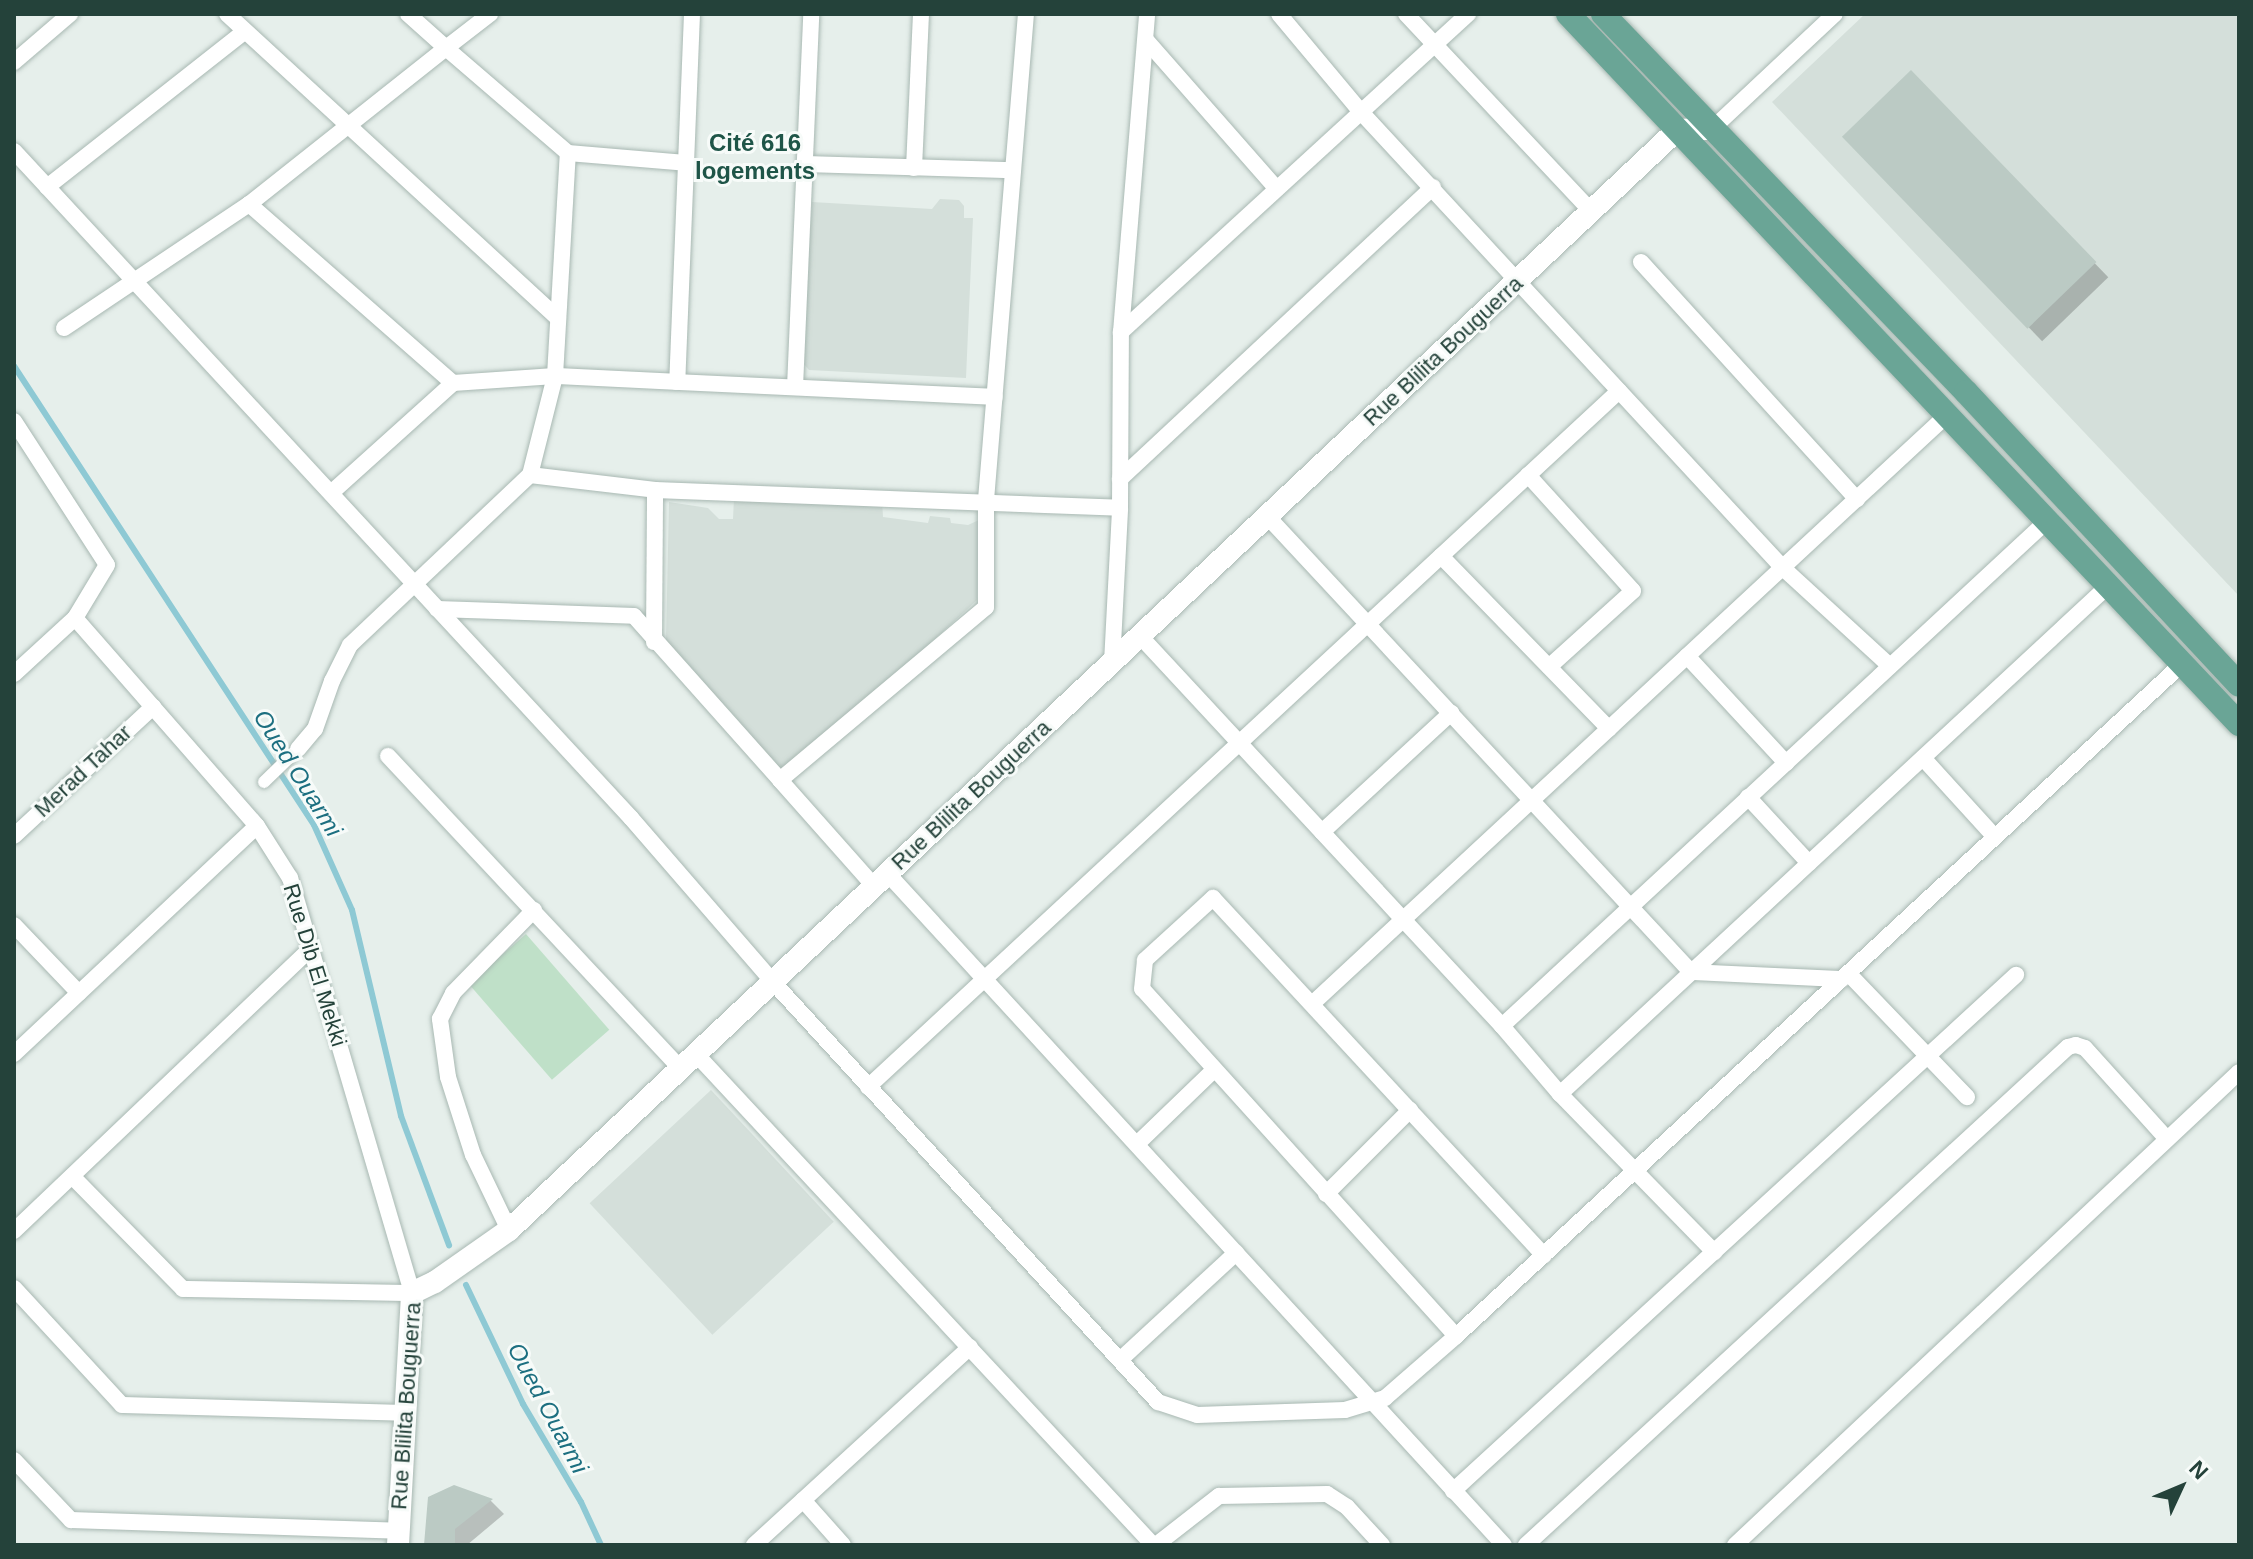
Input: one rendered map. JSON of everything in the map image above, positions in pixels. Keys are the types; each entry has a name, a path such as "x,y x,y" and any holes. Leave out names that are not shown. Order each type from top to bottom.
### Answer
{"main road":[{"path":"1568,14 2239,724"},
{"path":"1603,14 1966,392 2239,685"}],"street":[{"path":"14,62 70,14"},
{"path":"227,14 558,318"},
{"path":"408,14 568,153 686,163"},
{"path":"64,328 249,204 490,14"},
{"path":"677,382 692,14"},
{"path":"795,387 811,14"},
{"path":"914,168 921,14"},
{"path":"780,780 986,607 986,500 1026,14"},
{"path":"1112,663 1120,508 1121,332 1147,14"},
{"path":"1279,14 1361,112 1783,568 1890,666"},
{"path":"1406,14 1591,211"},
{"path":"1121,332 1468,14"},
{"path":"1677,130 1712,129 1835,14"},
{"path":"47,187 245,31"},
{"path":"1146,40 1277,189"},
{"name":"Rue Blilita Bouguerra","path":"398,1538 412,1293 435,1282 509,1230 1677,130"},
{"path":"14,151 631,818 773,982 1158,1402 1197,1415 1345,1410 1385,1398 1544,1255 2182,664"},
{"path":"264,782 315,729 332,681 350,645 530,475 555,376 568,153"},
{"path":"805,164 1013,170"},
{"path":"1120,479 1433,187"},
{"path":"249,204 453,383"},
{"path":"1641,262 1857,499"},
{"path":"331,493 453,383 555,376 995,397"},
{"path":"868,1087 1619,391"},
{"path":"1312,1004 1947,415"},
{"path":"14,421 107,565 75,618 14,674"},
{"path":"530,475 655,490 986,500 1120,508"},
{"path":"1528,475 1633,591 1549,667"},
{"path":"654,642 655,490"},
{"path":"1267,516 1691,972 1845,976 1967,1097"},
{"path":"1502,1026 2047,521"},
{"path":"1441,556 1609,729"},
{"path":"1560,1094 2108,586"},
{"path":"437,609 654,617"},
{"path":"634,616 780,780 881,880 987,977 1504,1545"},
{"name":"Rue Dib El Mekki","path":"75,618 257,826 290,878 412,1293"},
{"path":"1140,636 1502,1026 1632,1173 1714,1252"},
{"path":"1687,656 1786,763"},
{"name":"Merad Tahar","path":"14,836 153,707"},
{"path":"1322,832 1451,713"},
{"path":"388,756 534,910 970,1347 1155,1545 1219,1496 1327,1494 1347,1507 1382,1545"},
{"path":"1923,758 1995,837"},
{"path":"1748,797 1809,863"},
{"path":"14,1054 257,826"},
{"path":"1456,1336 1142,989 1145,960 1213,898 1544,1255"},
{"path":"509,1230 473,1155 448,1077 440,1019 453,993 534,910"},
{"path":"14,925 79,993"},
{"path":"14,1231 311,948"},
{"path":"1453,1491 2016,975"},
{"path":"1526,1545 2068,1047 2076,1045 2085,1048 2167,1139"},
{"path":"1137,1144 1214,1070"},
{"path":"1735,1545 2239,1072"},
{"path":"1326,1194 1410,1110"},
{"path":"72,1176 183,1289 412,1293"},
{"path":"1120,1360 1236,1253"},
{"path":"14,1288 122,1405 405,1413"},
{"path":"754,1545 970,1347"},
{"path":"14,1460 71,1520 398,1538"},
{"path":"803,1500 843,1545"}],"shaded area":[{"path":"1865,14 2239,14 2239,596 1772,102"},
{"path":"940,199 959,200 964,206 964,218 973,218 966,378 809,370 802,362 812,202 932,209"},
{"path":"734,498 882,500 883,517 928,523 930,516 950,518 951,523 968,525 979,520 977,600 787,776 666,641 669,502 708,508 719,519 733,519"},
{"path":"711,1090 834,1222 712,1335 590,1203"}],"green space":[{"path":"526,934 609,1030 552,1080 469,984"}],"building":[{"path":"1911,70 2096,262 2027,329 1842,137"},
{"path":"454,1485 493,1499 455,1529 455,1545 424,1545 428,1497"}],"waterway":[{"name":"Oued Ouarmi","path":"14,366 314,825 352,910 401,1116 449,1245"},
{"name":"Oued Ouarmi","path":"466,1285 523,1404 581,1502 601,1545"}],"district":[{"name":"Cité 616 logements","path":"755,157"}]}
